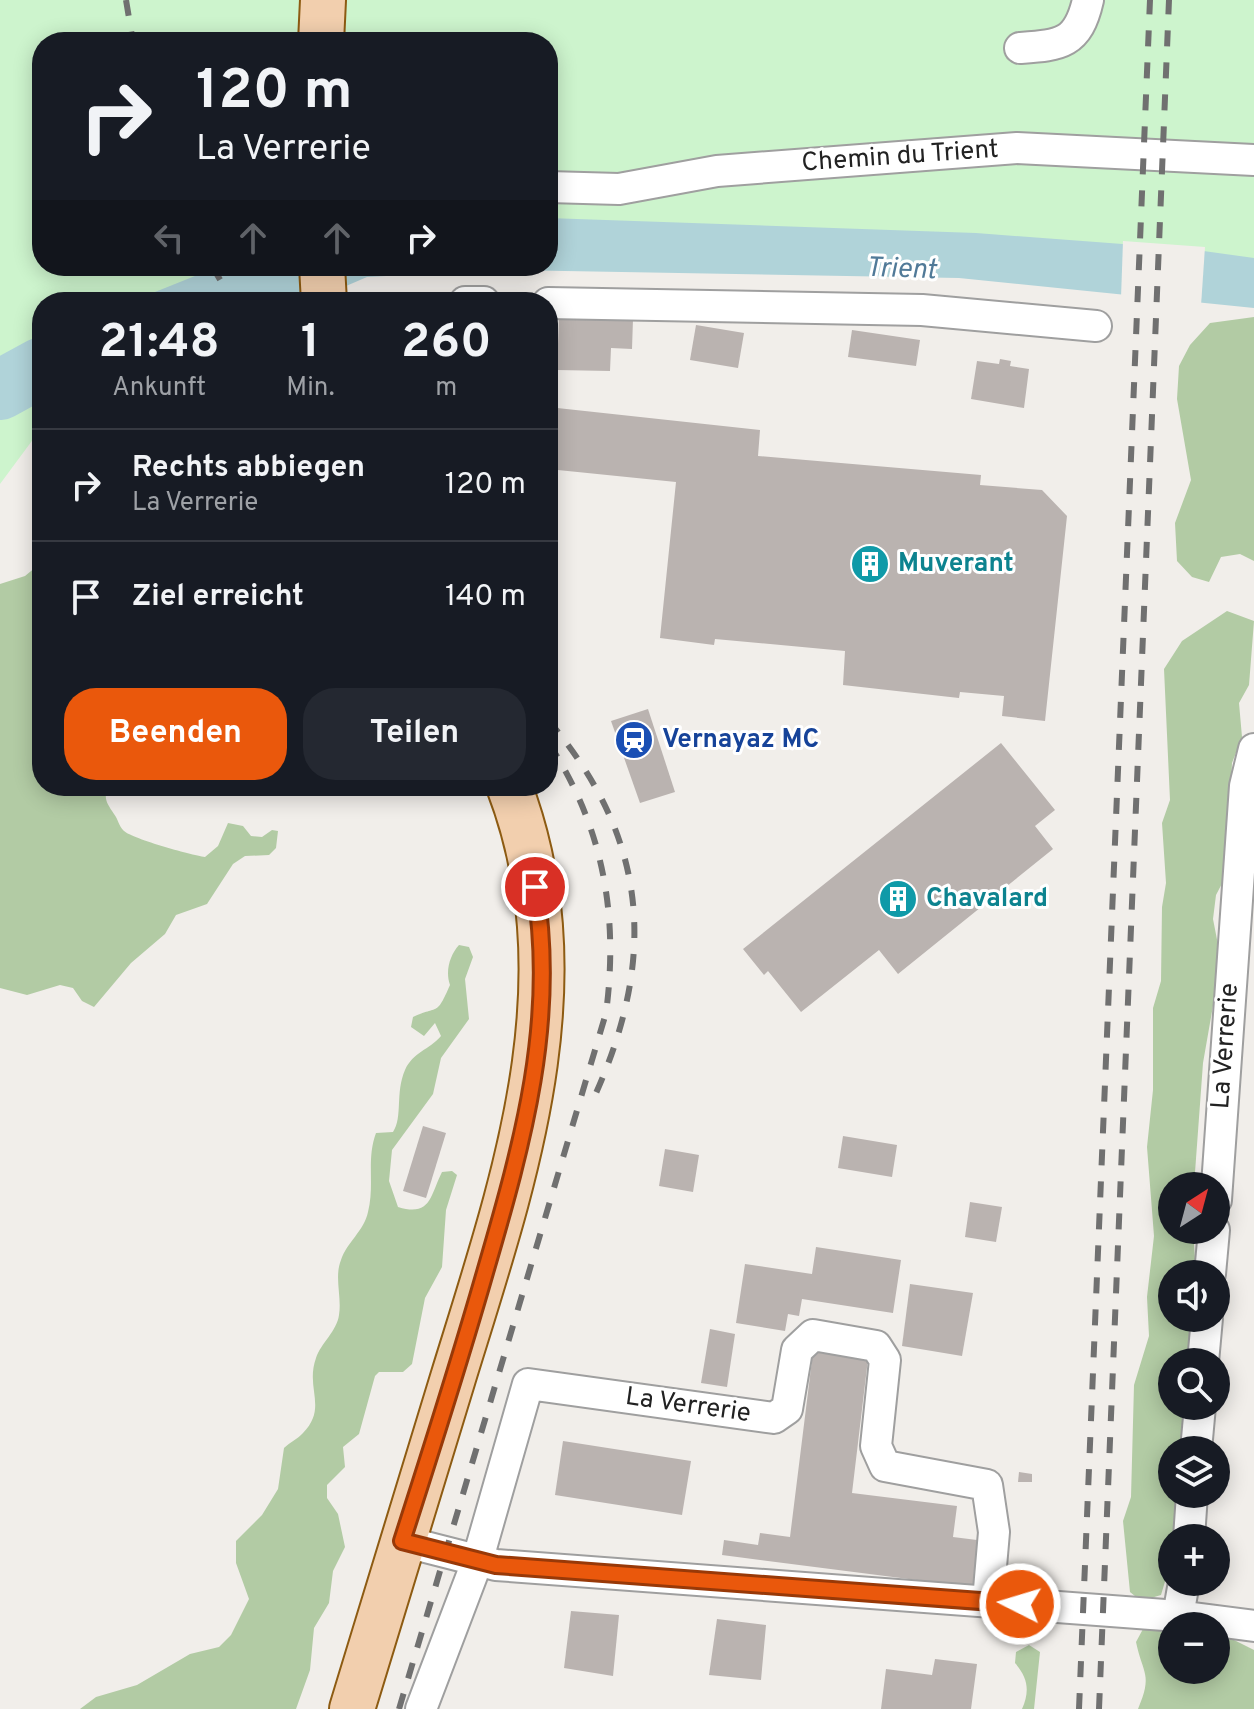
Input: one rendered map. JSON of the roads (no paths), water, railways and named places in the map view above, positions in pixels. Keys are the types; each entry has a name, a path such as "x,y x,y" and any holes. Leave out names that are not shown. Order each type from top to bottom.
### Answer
{"main road":[{"path":"321,32 323,0"},
{"path":"352,1709 519,1157 539,1058 543,991 538,906 511,796"}],"street":[{"path":"1020,48 1067,39 1080,27 1088,0"},
{"name":"Chemin du Trient","path":"558,187 619,189 717,171 1017,148 1254,160"},
{"path":"558,303 922,310 1096,326"},
{"name":"La Verrerie","path":"1218,1172 1245,786 1254,749"},
{"name":"La Verrerie","path":"477,1562 528,1384 774,1418 787,1409 797,1350 813,1335 876,1346 885,1360 876,1446 885,1466 987,1485 994,1532 988,1601"},
{"path":"402,1541 477,1562 1158,1614"},
{"path":"421,1709 477,1562"},
{"path":"1230,1623 1254,1626"}],"water":[{"path":"558,218 976,233 1189,249 1254,258 1254,308 959,278 558,271"},
{"path":"195,276 386,276 367,277 332,292 155,292"}],"waterway":[{"name":"Trient","path":"0,390 32,372"}],"railway":[{"path":"126,0 131,32"},
{"path":"1079,1709 1150,0"},
{"path":"1099,1709 1169,0"},
{"path":"218,276 227,292"},
{"path":"558,733 582,765 607,811 624,857 633,904 634,951 627,1000 613,1050 592,1102"},
{"path":"399,1709 606,1013 610,941 602,872 582,806 558,759"}],"place":[{"name":"Muverant","path":"870,564"},
{"name":"Vernayaz MC","path":"634,740"},
{"name":"Chavalard","path":"898,899"}]}
